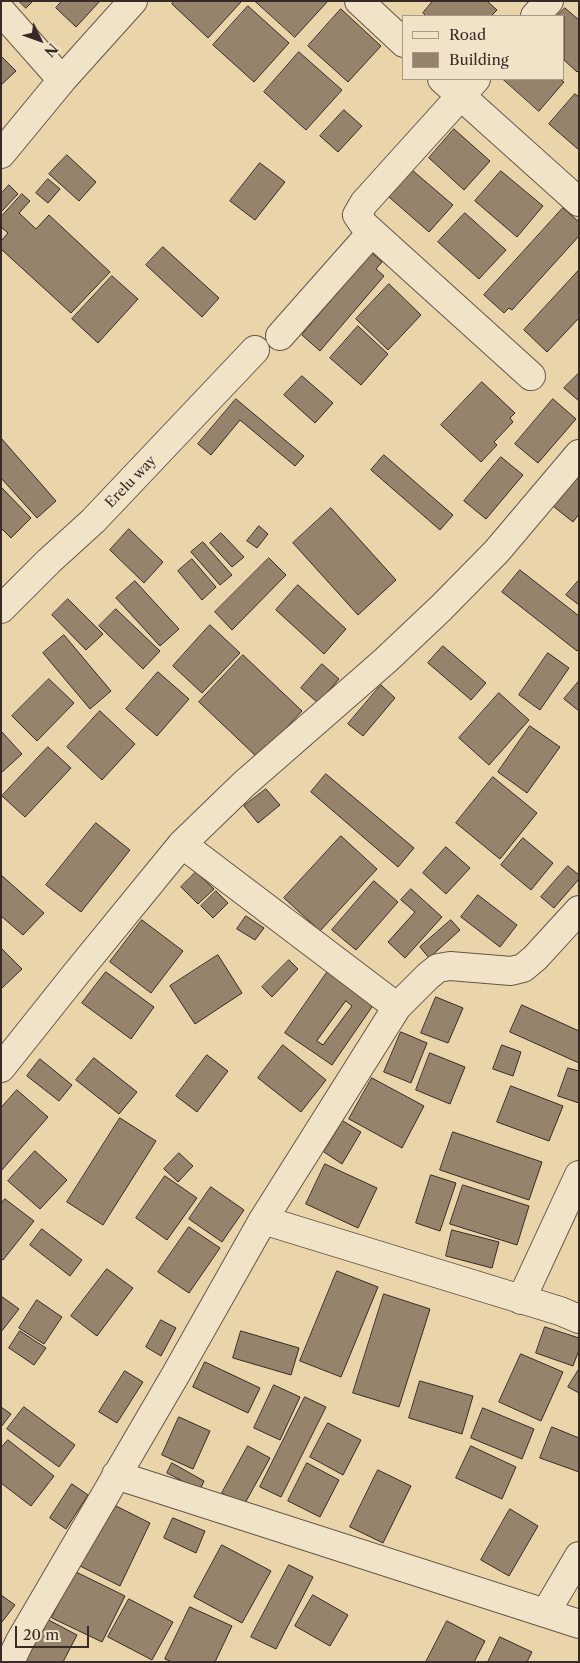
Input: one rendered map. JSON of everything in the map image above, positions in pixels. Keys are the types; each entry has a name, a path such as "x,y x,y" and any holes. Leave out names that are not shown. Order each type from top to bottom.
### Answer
{"street":[{"path":"1,154 62,80 132,1"},
{"path":"359,1 402,41"},
{"path":"536,15 549,1"},
{"path":"1,11 62,80"},
{"path":"531,376 372,232 358,219 357,215 364,203 459,84 579,202"},
{"path":"280,336 372,232"},
{"name":"Erelu way","path":"1,609 49,561 93,521 255,350"},
{"path":"1,1068 182,844 244,784 379,666 441,608 497,551 579,454"},
{"path":"182,844 397,1007"},
{"path":"10,1662 20,1641 176,1374 263,1220 397,1007 438,968 450,966 511,971 523,968 535,958 579,910"},
{"path":"521,1300 579,1175"},
{"path":"263,1220 579,1319"},
{"path":"116,1475 579,1624"},
{"path":"546,1612 579,1556"}],"building":[{"path":"19,1 33,1 26,8"},
{"path":"62,1 100,1 76,27 56,8"},
{"path":"174,1 241,2 208,38 172,4"},
{"path":"255,1 328,1 295,37"},
{"path":"433,1 487,1 497,10 492,15 425,15 423,13"},
{"path":"248,6 289,43 254,82 213,45"},
{"path":"565,8 579,20 579,70 577,72 565,61 565,15 558,15"},
{"path":"341,9 381,46 348,82 308,46"},
{"path":"299,52 342,90 306,130 264,92"},
{"path":"1,56 16,71 1,85"},
{"path":"504,80 561,80 564,82 539,111"},
{"path":"575,94 579,97 579,150 549,124"},
{"path":"344,110 362,126 338,152 320,136"},
{"path":"454,129 490,161 464,190 429,158"},
{"path":"67,155 96,182 79,201 49,174"},
{"path":"260,163 285,182 255,220 230,201"},
{"path":"412,170 453,205 429,232 389,197"},
{"path":"501,171 543,206 517,237 475,201"},
{"path":"48,179 60,189 48,203 36,193"},
{"path":"9,185 18,194 1,212 1,194"},
{"path":"22,194 30,201 19,213 36,229 49,215 110,272 71,313 1,249 1,241 8,233 1,227 1,217"},
{"path":"563,208 579,222 579,236 512,310 509,308 504,313 484,295"},
{"path":"465,213 506,250 479,279 438,242"},
{"path":"163,247 219,298 202,317 146,265"},
{"path":"372,253 382,262 376,269 384,276 320,351 302,335"},
{"path":"579,270 579,318 547,352 524,330"},
{"path":"112,276 138,299 98,343 72,319"},
{"path":"389,284 421,315 388,350 356,319"},
{"path":"358,326 388,354 361,385 330,358"},
{"path":"579,373 579,401 564,388"},
{"path":"302,376 333,403 315,423 284,395"},
{"path":"482,382 515,413 510,418 513,422 494,442 497,445 481,462 441,425"},
{"path":"236,399 304,456 295,466 240,420 211,455 198,444"},
{"path":"553,399 576,419 538,463 515,444"},
{"path":"1,438 56,501 37,518 1,478"},
{"path":"384,455 453,515 440,530 371,470"},
{"path":"501,457 523,475 486,519 464,501"},
{"path":"579,474 579,514 573,522 553,506"},
{"path":"1,487 31,518 11,538 1,528"},
{"path":"331,508 396,580 358,615 293,543"},
{"path":"259,526 268,534 257,548 247,541"},
{"path":"129,529 163,562 144,583 110,550"},
{"path":"221,533 244,557 232,567 210,543"},
{"path":"203,542 232,575 220,585 191,552"},
{"path":"269,558 286,575 232,630 215,612"},
{"path":"192,559 216,587 202,600 178,571"},
{"path":"520,570 579,616 579,649 577,651 502,592"},
{"path":"579,580 579,605 566,595"},
{"path":"135,581 179,629 160,646 116,598"},
{"path":"298,585 346,629 324,654 276,610"},
{"path":"68,599 103,634 86,650 52,615"},
{"path":"116,609 160,651 143,669 99,626"},
{"path":"210,625 240,653 202,693 173,666"},
{"path":"64,635 111,691 90,709 43,653"},
{"path":"443,646 486,683 471,700 428,663"},
{"path":"548,653 569,668 540,710 519,695"},
{"path":"243,655 302,711 258,758 199,702"},
{"path":"322,664 339,679 318,703 301,688"},
{"path":"158,672 189,699 157,736 126,709"},
{"path":"49,679 74,703 37,741 12,716"},
{"path":"579,681 579,711 564,699"},
{"path":"381,685 395,698 363,736 348,724"},
{"path":"499,693 529,720 489,765 459,738"},
{"path":"100,711 135,744 102,780 67,747"},
{"path":"530,726 560,747 527,793 498,772"},
{"path":"1,731 22,754 1,773"},
{"path":"48,747 71,768 25,817 2,796"},
{"path":"326,774 414,848 398,867 311,792"},
{"path":"493,777 537,813 500,859 456,823"},
{"path":"266,789 280,805 258,823 244,806"},
{"path":"96,823 130,850 81,912 46,885"},
{"path":"341,836 377,869 320,931 284,898"},
{"path":"523,838 553,863 531,890 501,865"},
{"path":"446,847 470,868 446,894 423,873"},
{"path":"568,866 579,875 579,879 554,908 541,897"},
{"path":"196,872 214,889 198,904 181,887"},
{"path":"1,875 44,913 23,935 1,916"},
{"path":"374,881 398,902 356,950 332,930"},
{"path":"411,889 442,917 405,958 388,942 415,912 401,900"},
{"path":"216,891 228,903 213,918 201,906"},
{"path":"478,895 517,925 500,947 461,917"},
{"path":"246,916 264,928 255,940 237,929"},
{"path":"142,920 183,951 151,993 110,962"},
{"path":"451,920 460,930 429,958 420,947"},
{"path":"1,948 22,969 1,989"},
{"path":"218,955 242,993 195,1024 170,986"},
{"path":"289,960 298,969 272,997 262,987"},
{"path":"328,971 374,1004 332,1065 285,1033","holes":["346,1001 352,1006 323,1045 317,1041"]},
{"path":"106,972 154,1007 131,1039 82,1003"},
{"path":"436,997 463,1008 448,1043 421,1033"},
{"path":"522,1005 579,1031 579,1063 510,1032"},
{"path":"401,1032 427,1043 411,1083 384,1072"},
{"path":"283,1045 326,1080 301,1112 258,1078"},
{"path":"502,1045 521,1052 513,1076 493,1069"},
{"path":"430,1053 465,1067 450,1104 416,1090"},
{"path":"207,1055 228,1071 197,1112 176,1096"},
{"path":"94,1058 137,1092 119,1114 76,1080"},
{"path":"40,1059 72,1085 59,1101 27,1076"},
{"path":"568,1068 579,1071 579,1103 558,1096"},
{"path":"372,1078 424,1106 402,1148 349,1119"},
{"path":"511,1086 563,1106 549,1141 497,1122"},
{"path":"17,1090 48,1117 1,1171 1,1108"},
{"path":"120,1118 156,1141 103,1225 67,1202"},
{"path":"343,1121 361,1132 342,1164 324,1152"},
{"path":"453,1132 542,1162 529,1200 440,1170"},
{"path":"35,1151 67,1180 40,1209 8,1181"},
{"path":"179,1153 193,1166 178,1182 164,1169"},
{"path":"325,1164 377,1188 358,1228 306,1204"},
{"path":"431,1175 456,1183 440,1231 416,1223"},
{"path":"165,1176 197,1198 167,1240 136,1218"},
{"path":"463,1185 529,1206 517,1245 450,1224"},
{"path":"211,1187 244,1210 222,1242 189,1219"},
{"path":"5,1199 34,1221 3,1260 1,1258 1,1204"},
{"path":"189,1227 220,1248 189,1293 158,1272"},
{"path":"42,1229 82,1260 70,1276 30,1245"},
{"path":"452,1230 499,1242 492,1268 446,1256"},
{"path":"107,1269 133,1288 97,1336 71,1316"},
{"path":"337,1271 378,1287 341,1377 300,1361"},
{"path":"384,1294 430,1309 399,1407 353,1393"},
{"path":"1,1296 19,1309 1,1332"},
{"path":"37,1300 62,1317 44,1344 19,1328"},
{"path":"161,1320 176,1328 161,1356 146,1347"},
{"path":"545,1327 579,1338 579,1350 573,1366 536,1353"},
{"path":"20,1331 46,1348 34,1365 9,1348"},
{"path":"241,1331 299,1348 291,1375 233,1358"},
{"path":"521,1354 563,1372 541,1421 499,1402"},
{"path":"205,1362 260,1388 248,1413 193,1387"},
{"path":"579,1369 579,1393 568,1387"},
{"path":"125,1371 143,1382 117,1423 99,1412"},
{"path":"420,1381 473,1396 462,1434 409,1418"},
{"path":"274,1385 300,1397 280,1440 254,1428"},
{"path":"305,1397 326,1407 281,1497 260,1487"},
{"path":"1,1407 11,1414 1,1427"},
{"path":"24,1407 75,1445 59,1467 7,1429"},
{"path":"483,1408 534,1429 522,1459 471,1438"},
{"path":"179,1417 210,1431 193,1469 162,1455"},
{"path":"328,1423 361,1440 343,1475 310,1457"},
{"path":"552,1427 579,1438 579,1472 540,1458"},
{"path":"8,1440 54,1476 31,1506 1,1483 1,1448"},
{"path":"248,1446 270,1458 244,1505 222,1493"},
{"path":"471,1446 516,1467 502,1499 456,1478"},
{"path":"172,1463 204,1481 200,1490 167,1473"},
{"path":"307,1463 339,1480 320,1517 288,1501"},
{"path":"378,1470 411,1486 383,1543 350,1527"},
{"path":"72,1484 88,1495 66,1529 50,1518"},
{"path":"108,1502 150,1523 120,1586 78,1565"},
{"path":"510,1509 538,1526 509,1576 481,1560"},
{"path":"173,1518 205,1531 196,1553 164,1538"},
{"path":"222,1545 271,1571 242,1623 194,1597"},
{"path":"289,1565 313,1577 276,1649 251,1637"},
{"path":"74,1571 125,1596 102,1642 52,1618"},
{"path":"1,1595 15,1605 2,1622 1,1621"},
{"path":"313,1595 348,1615 330,1646 295,1626"},
{"path":"129,1599 173,1622 152,1660 108,1637"},
{"path":"190,1607 232,1626 215,1662 172,1662 165,1659"},
{"path":"43,1617 77,1635 63,1662 20,1662"},
{"path":"447,1621 485,1641 474,1662 426,1662"},
{"path":"500,1637 532,1652 527,1662 488,1662"}]}
